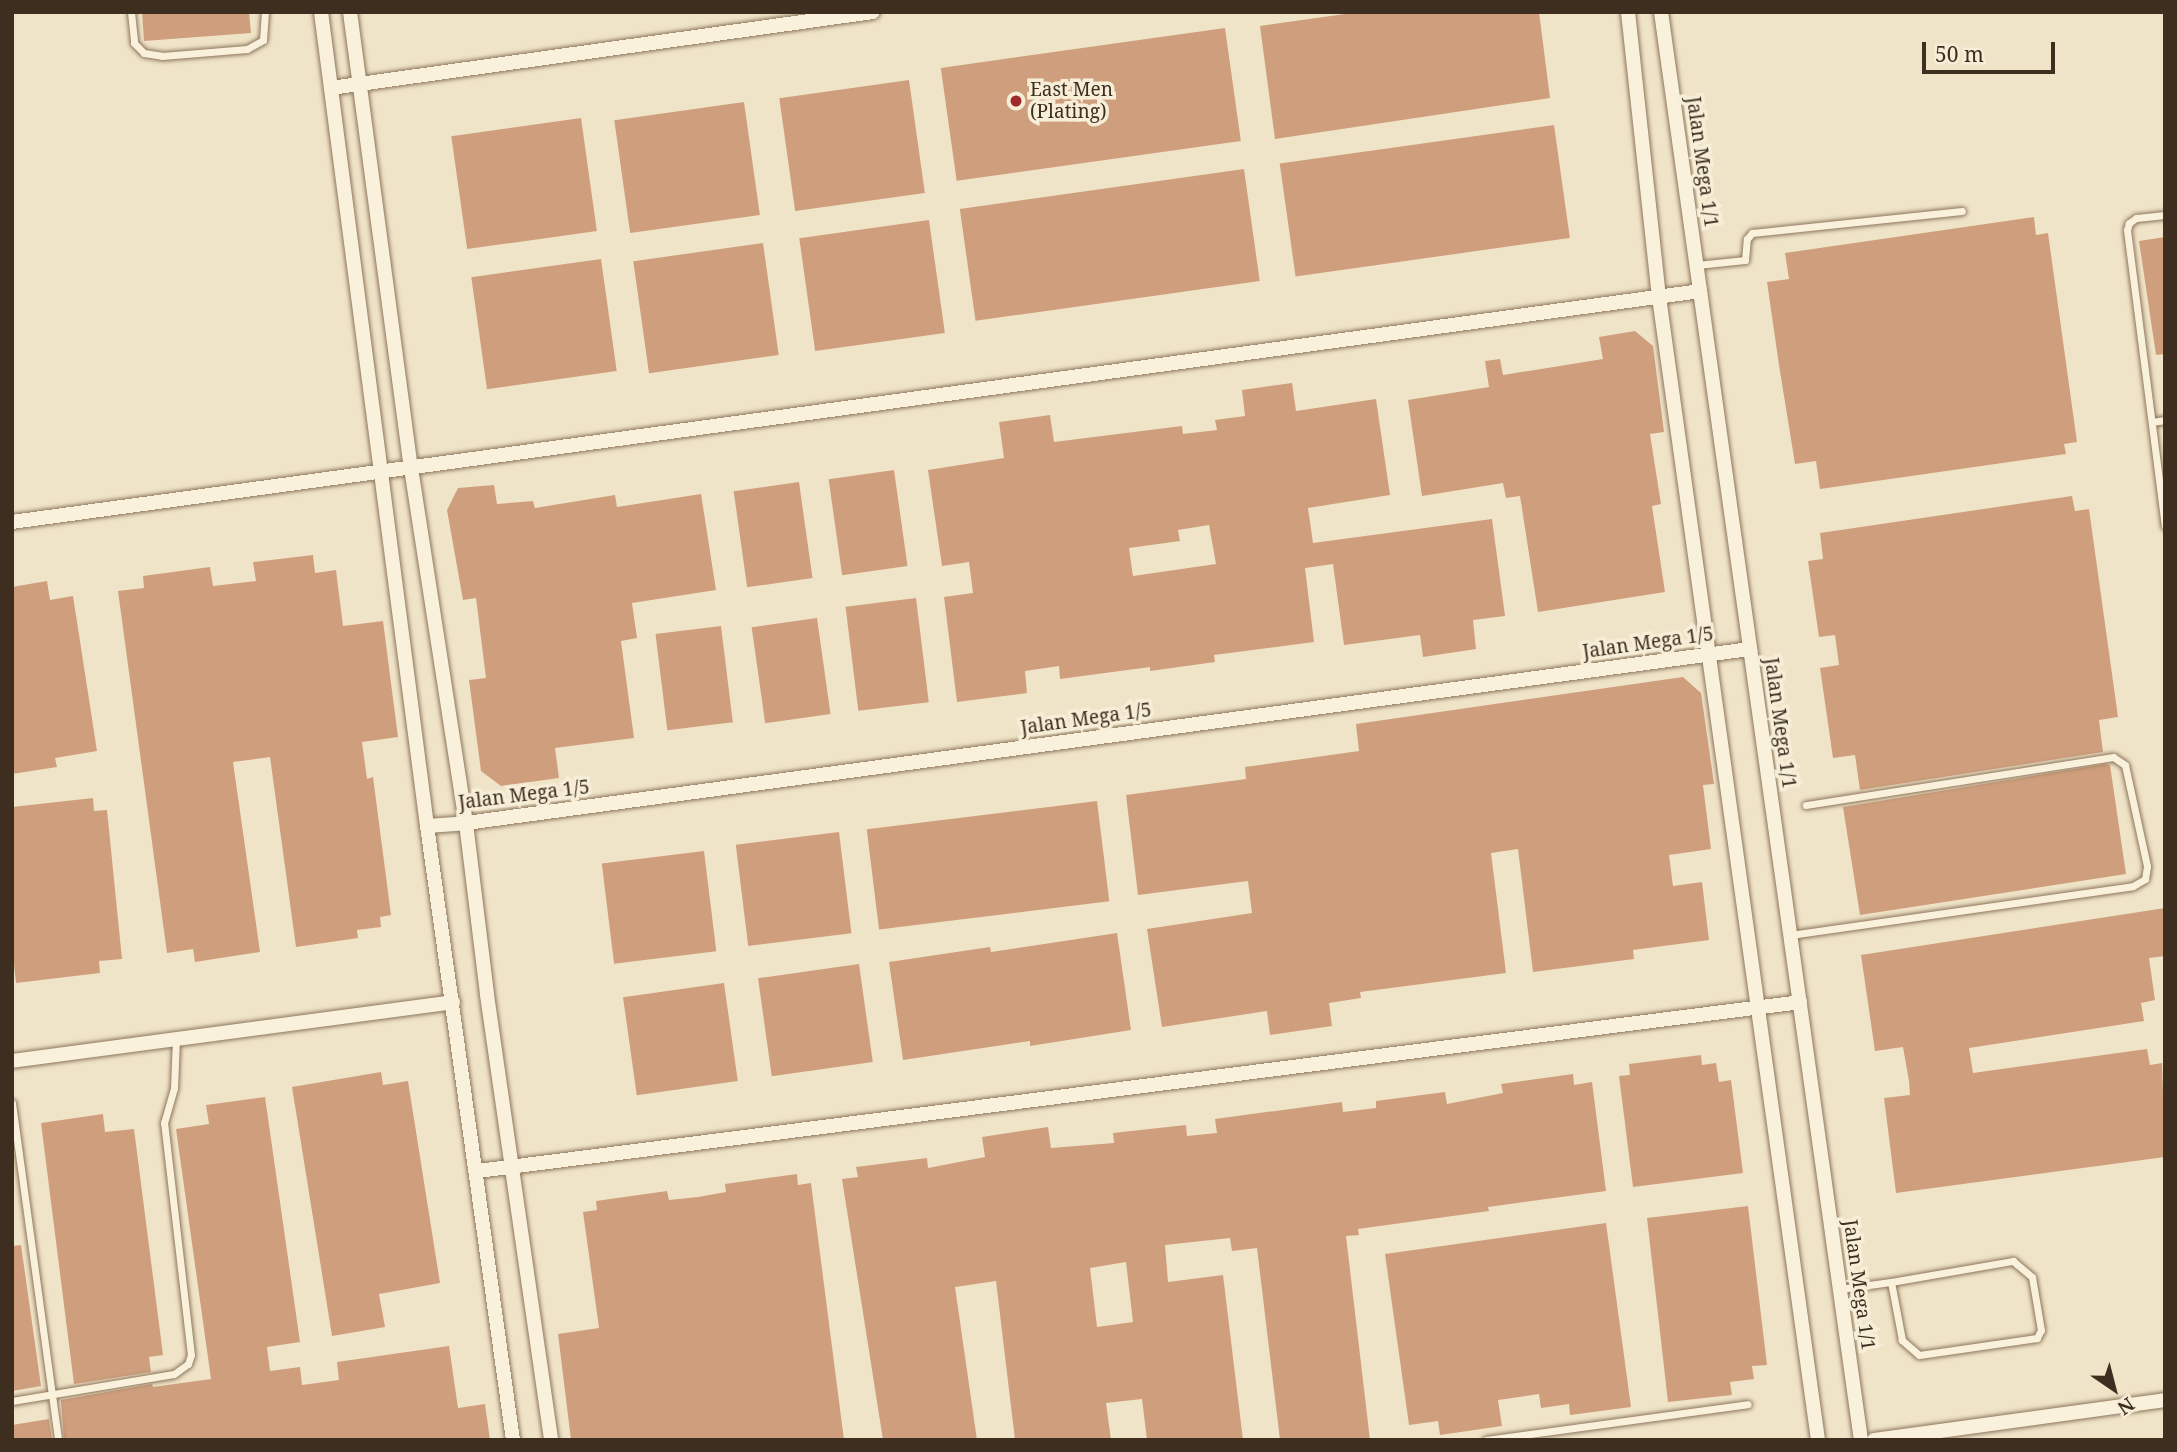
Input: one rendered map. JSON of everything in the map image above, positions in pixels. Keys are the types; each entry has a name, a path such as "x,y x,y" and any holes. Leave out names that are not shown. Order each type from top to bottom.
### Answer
{"street":[{"path":"321,12 427,826 478,1171 513,1440"},
{"path":"349,12 411,468 466,823 487,995 551,1440"},
{"path":"331,88 361,86 873,12"},
{"path":"1628,12 1658,297 1818,1440"},
{"name":"Jalan Mega 1/1","path":"1661,12 1861,1440"},
{"path":"12,522 1700,291"},
{"name":"Jalan Mega 1/5","path":"427,826 466,823 1750,649"},
{"path":"12,1061 453,1002"},
{"path":"478,1171 513,1164 1800,1002"},
{"path":"1874,1440 2165,1400"}],"lane":[{"path":"131,12 134,43 144,53 162,56 247,49 263,40 265,12"},
{"path":"1697,265 1745,260 1746,239 1752,233 1962,211"},
{"path":"2165,215 2136,218 2127,226 2165,526"},
{"path":"2151,422 2165,420"},
{"path":"1790,935 2133,886 2144,879 2147,866 2125,765 2113,757 1806,805"},
{"path":"12,1401 51,1392 174,1374 188,1364 191,1355 164,1124 174,1088 176,1039"},
{"path":"12,1103 58,1440"},
{"path":"1840,1289 2013,1261 2032,1277 2041,1331 2037,1338 2027,1341 1919,1355 1902,1340 1891,1282"},
{"path":"1486,1440 1748,1404"}],"building":[{"path":"142,12 249,12 251,33 144,41"},
{"path":"1359,12 1539,12 1550,98 1275,139 1260,26"},
{"path":"1225,28 1241,141 957,181 941,68"},
{"path":"909,80 925,193 795,211 779,98"},
{"path":"744,102 760,215 630,233 614,120"},
{"path":"581,118 597,231 467,249 451,136"},
{"path":"1554,125 1570,238 1296,276 1280,164"},
{"path":"1244,169 1260,281 976,321 960,209"},
{"path":"2034,217 2036,235 2048,233 2077,442 2064,444 2066,454 1820,489 1816,461 1795,464 1779,365 1767,282 1789,279 1785,253"},
{"path":"929,220 945,333 815,351 799,238"},
{"path":"2165,237 2165,354 2156,355 2139,241"},
{"path":"763,243 779,355 649,373 633,261"},
{"path":"601,259 617,371 487,389 471,277"},
{"path":"1635,331 1653,346 1664,432 1650,434 1661,504 1652,506 1665,592 1538,612 1520,496 1506,498 1503,483 1422,496 1408,400 1489,387 1485,361 1500,359 1503,375 1603,359 1599,337"},
{"path":"1292,383 1296,411 1376,399 1390,495 1308,508 1313,543 1492,519 1505,616 1473,620 1476,649 1423,657 1420,635 1344,645 1333,564 1305,568 1314,642 1214,655 1215,662 1150,671 1150,667 1060,679 1059,666 1025,671 1027,693 957,702 944,597 973,593 969,562 942,566 928,470 1004,458 999,422 1050,415 1054,442 1182,426 1183,434 1217,430 1215,420 1245,416 1242,390","holes":["1209,525 1216,564 1133,576 1129,548 1180,541 1178,530"]},
{"path":"894,470 907,566 842,575 829,479"},
{"path":"799,482 812,578 747,587 734,491"},
{"path":"494,485 497,504 533,501 535,508 615,495 617,507 701,494 716,590 632,603 637,638 621,641 634,738 555,748 559,778 501,786 481,771 469,680 486,678 476,598 463,600 447,510 458,488"},
{"path":"2072,496 2075,511 2089,509 2118,717 2099,720 2103,752 1860,790 1855,755 1833,758 1820,668 1839,665 1835,635 1819,637 1808,561 1823,559 1820,533"},
{"path":"313,555 315,573 336,570 343,626 383,621 398,737 362,742 367,779 373,777 391,915 380,917 381,927 357,930 358,938 296,947 270,757 233,762 260,952 195,962 193,949 167,953 118,591 144,588 143,576 210,567 213,586 256,581 253,562"},
{"path":"47,581 50,600 73,596 97,751 55,758 57,767 12,774 12,587"},
{"path":"916,598 929,702 858,711 846,607"},
{"path":"817,618 830,714 765,723 752,627"},
{"path":"721,626 733,722 667,730 655,634"},
{"path":"1683,677 1701,693 1714,784 1703,785 1711,849 1669,855 1673,886 1702,882 1709,940 1633,950 1634,959 1533,972 1518,849 1491,853 1506,973 1360,992 1361,998 1329,1003 1332,1026 1270,1035 1267,1011 1162,1027 1147,929 1252,913 1248,881 1138,895 1126,795 1246,779 1245,767 1359,751 1356,724"},
{"path":"2110,765 2126,874 1860,915 1843,807"},
{"path":"93,798 94,811 107,810 122,959 99,961 100,973 16,983 12,947 12,807"},
{"path":"1097,801 1109,901 879,930 867,829"},
{"path":"839,832 851,933 748,946 736,845"},
{"path":"704,851 716,951 614,964 602,864"},
{"path":"2165,908 2165,956 2149,958 2155,1000 2141,1003 2144,1021 1969,1048 1973,1073 2147,1049 2150,1065 2162,1063 2165,1157 1896,1193 1884,1098 1910,1095 1909,1081 1903,1047 1875,1051 1861,955"},
{"path":"1117,933 1131,1030 1030,1046 1030,1041 903,1060 889,962 990,947 991,952"},
{"path":"859,964 873,1062 772,1076 758,978"},
{"path":"724,983 738,1081 637,1095 623,997"},
{"path":"1701,1055 1702,1065 1716,1063 1719,1082 1731,1080 1743,1173 1633,1187 1619,1076 1630,1075 1629,1064"},
{"path":"381,1072 383,1085 408,1081 440,1283 379,1294 385,1327 332,1336 292,1087"},
{"path":"1573,1074 1574,1085 1592,1082 1606,1191 1358,1229 1359,1235 1346,1236 1370,1440 1280,1440 1257,1248 1232,1251 1230,1238 1165,1245 1168,1282 1223,1275 1243,1440 1147,1440 1142,1399 1106,1403 1111,1440 1015,1440 996,1281 955,1287 977,1440 883,1440 842,1179 858,1177 856,1167 927,1158 928,1168 985,1157 982,1137 1048,1127 1051,1148 1114,1143 1113,1133 1186,1125 1187,1136 1217,1133 1215,1119 1342,1102 1343,1112 1376,1108 1376,1101 1445,1092 1447,1104 1503,1093 1501,1084","holes":["1126,1262 1133,1322 1097,1327 1090,1268"]},
{"path":"265,1097 300,1342 267,1347 270,1371 300,1367 302,1385 339,1380 337,1362 449,1346 458,1408 485,1404 490,1440 64,1440 61,1400 152,1384 153,1387 211,1379 176,1129 209,1124 206,1105"},
{"path":"103,1114 105,1132 134,1129 163,1355 149,1357 151,1372 74,1384 41,1123"},
{"path":"797,1174 798,1185 811,1183 844,1440 571,1440 558,1334 599,1328 583,1212 597,1210 596,1201 667,1191 669,1200 698,1197 726,1192 725,1184"},
{"path":"1748,1206 1767,1365 1752,1366 1754,1379 1730,1382 1732,1395 1668,1402 1647,1218"},
{"path":"1606,1223 1631,1407 1570,1415 1569,1404 1541,1408 1539,1394 1498,1400 1502,1426 1440,1435 1438,1421 1409,1425 1385,1254"},
{"path":"21,1245 41,1386 12,1391 12,1246"},
{"path":"49,1419 52,1440 12,1440 12,1425"}],"place":[{"name":"East Men (Plating)","path":"1016,101"}]}
